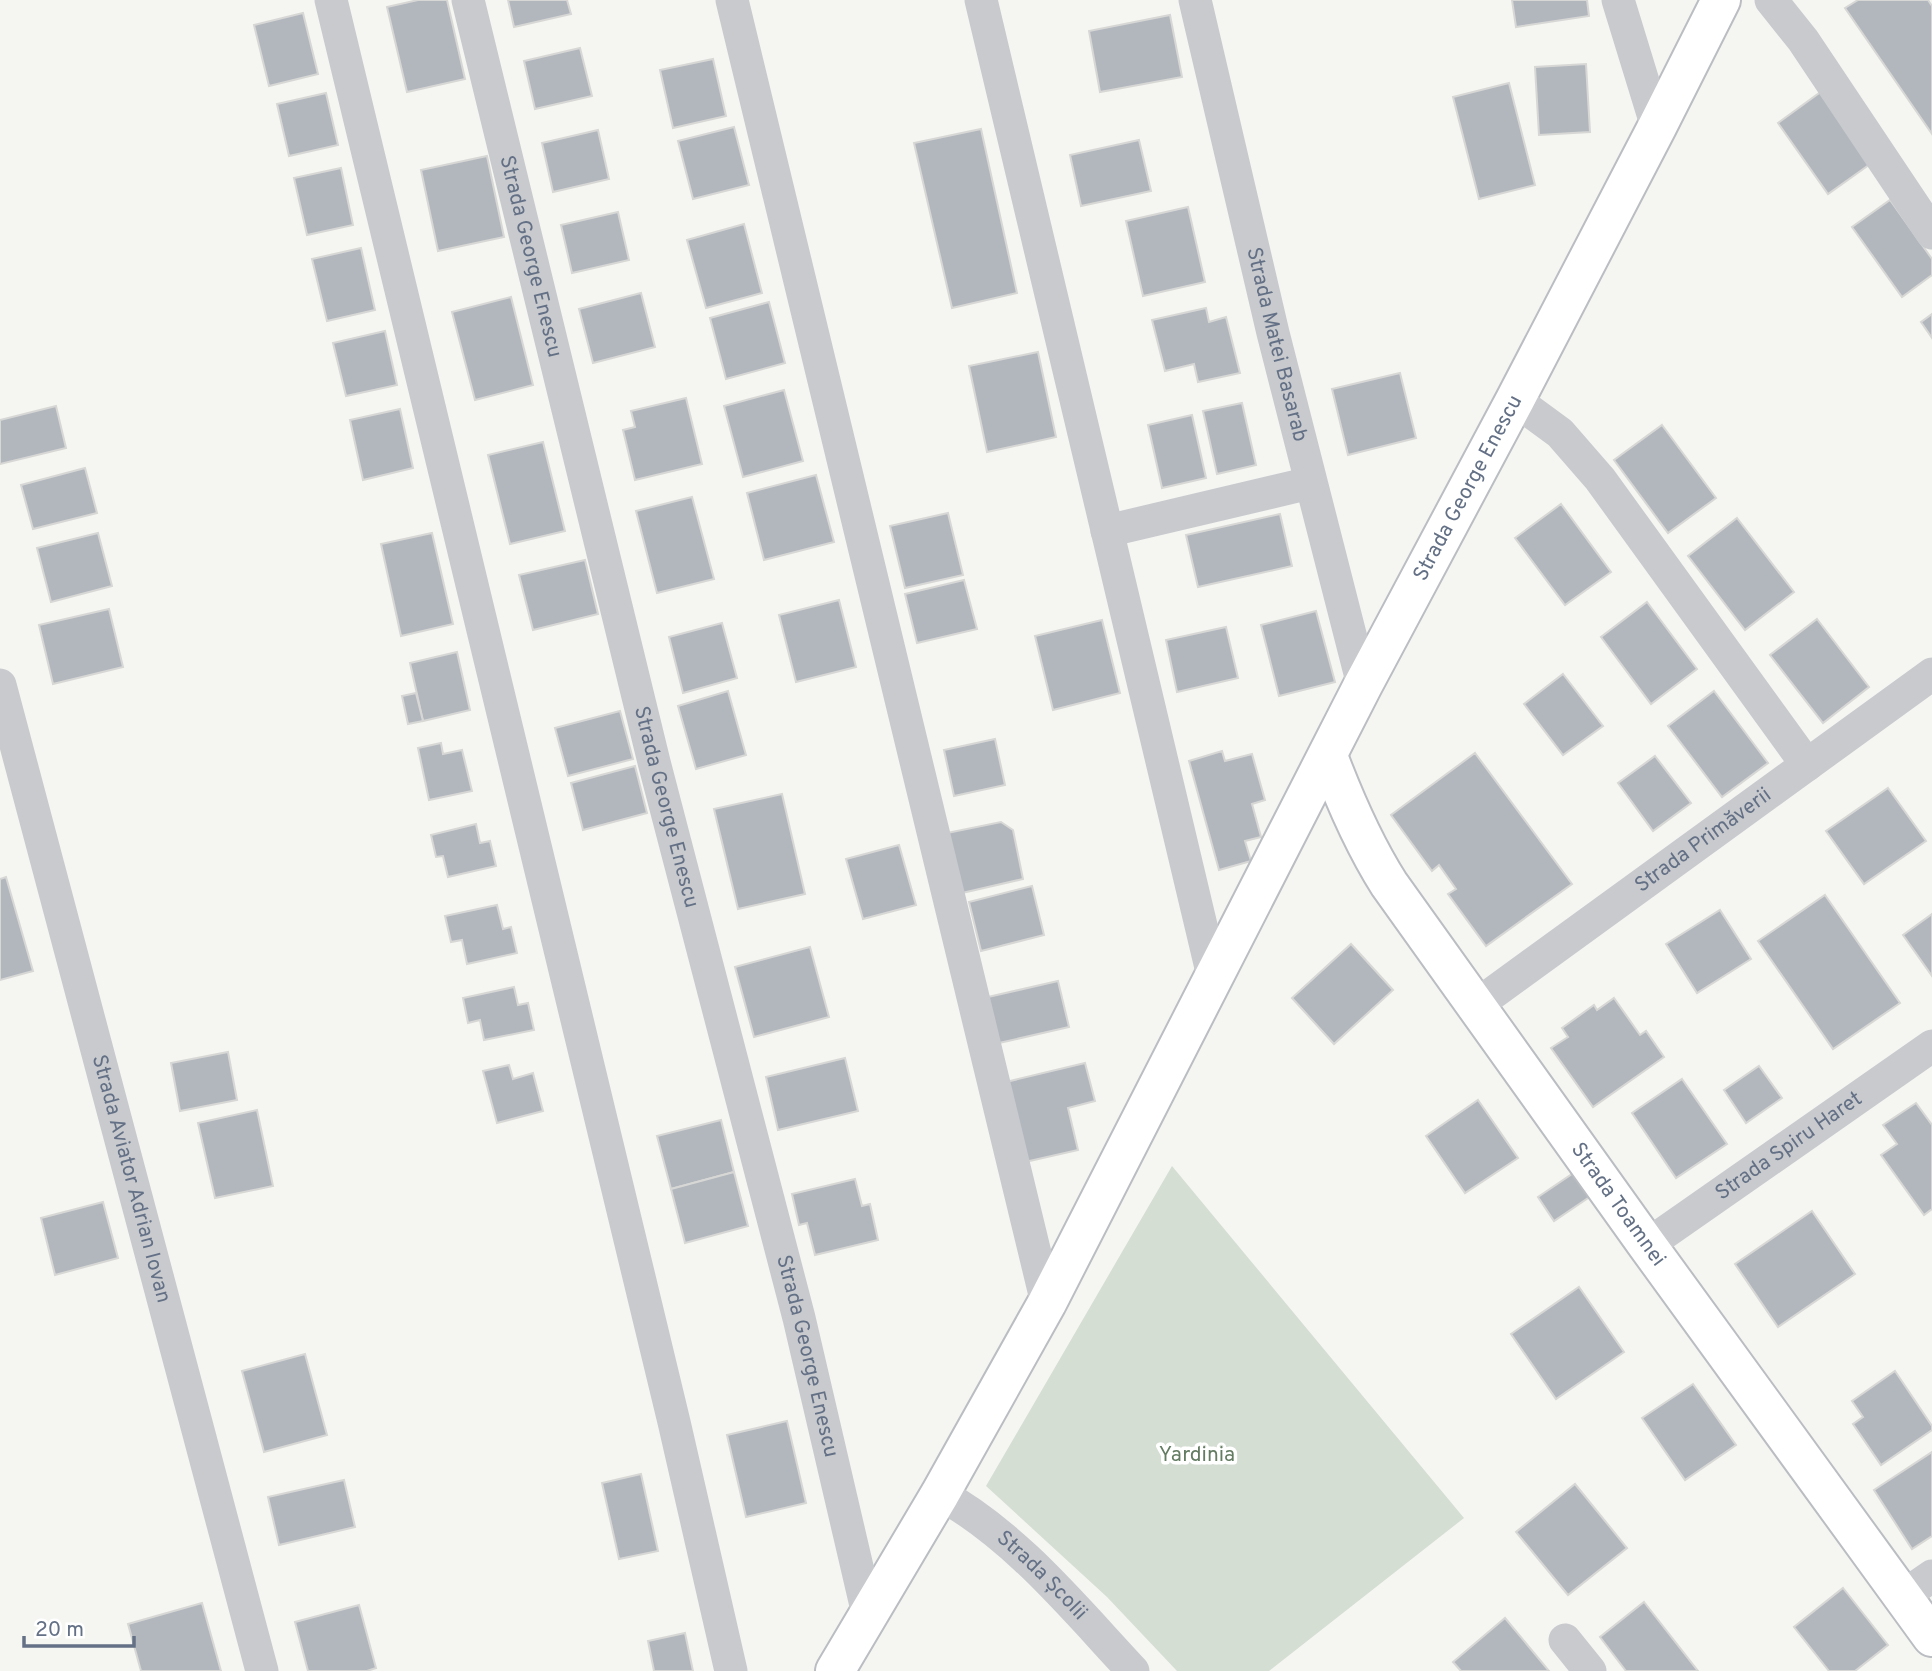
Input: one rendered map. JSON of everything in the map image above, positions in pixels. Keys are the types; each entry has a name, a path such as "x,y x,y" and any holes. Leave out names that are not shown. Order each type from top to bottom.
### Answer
{"street":[{"path":"331,0 731,1671"},
{"name":"Strada George Enescu","path":"468,0 654,762 808,1356 868,1614"},
{"path":"732,0 834,410 932,832 1047,1303"},
{"path":"981,0 1213,976"},
{"name":"Strada Matei Basarab","path":"1195,0 1272,333 1363,685"},
{"path":"1618,0 1657,127"},
{"name":"Strada George Enescu","path":"835,1671 940,1494 1047,1303 1363,685 1515,400 1721,0"},
{"path":"1772,0 1803,40 1932,233"},
{"path":"1515,400 1560,433 1600,479 1807,765"},
{"path":"1107,531 1310,483"},
{"name":"Strada Primăverii","path":"1475,1006 1932,674"},
{"name":"Strada Aviator Adrian Iovan","path":"0,685 262,1671"},
{"name":"Strada Toamnei","path":"1328,756 1370,854 1389,884 1647,1245 1917,1586 1932,1637"},
{"name":"Strada Spiru Haret","path":"1647,1245 1932,1046"},
{"name":"Strada Școlii","path":"940,1494 967,1508 995,1531 1045,1578 1133,1671"},
{"path":"1565,1640 1590,1671"}],"green space":[{"name":"Yardinia","path":"1172,1166 1464,1518 1269,1671 1177,1671 1107,1597 986,1486"}],"building":[{"path":"418,0 447,0 465,79 407,92 387,7"},
{"path":"508,0 567,0 571,14 514,27"},
{"path":"1512,0 1587,0 1589,16 1516,27"},
{"path":"1858,0 1928,0 1932,6 1932,134 1845,8"},
{"path":"303,13 318,74 269,86 254,25"},
{"path":"1170,15 1182,77 1100,92 1089,31"},
{"path":"580,48 592,96 535,109 524,61"},
{"path":"713,59 726,116 673,128 660,70"},
{"path":"1586,64 1590,132 1539,135 1535,67"},
{"path":"1509,83 1535,185 1479,199 1453,97"},
{"path":"1822,91 1873,162 1828,194 1778,123"},
{"path":"326,93 338,145 289,156 277,104"},
{"path":"734,127 749,185 693,199 678,141"},
{"path":"981,129 1017,293 952,308 914,143"},
{"path":"598,130 609,179 553,192 542,143"},
{"path":"1139,140 1151,191 1081,206 1070,155"},
{"path":"487,156 504,237 438,251 421,170"},
{"path":"341,168 353,225 307,235 294,178"},
{"path":"1890,200 1932,259 1932,275 1902,297 1852,227"},
{"path":"1188,207 1205,282 1143,296 1126,221"},
{"path":"618,212 629,260 572,273 561,225"},
{"path":"744,224 762,293 706,308 687,240"},
{"path":"361,248 375,310 327,321 312,259"},
{"path":"641,293 655,347 593,363 579,309"},
{"path":"511,297 533,385 475,400 452,312"},
{"path":"769,302 785,363 726,379 710,318"},
{"path":"1206,308 1209,322 1226,317 1240,373 1198,382 1194,364 1165,371 1152,320"},
{"path":"1932,314 1932,338 1921,322"},
{"path":"385,331 397,385 346,396 333,343"},
{"path":"1038,352 1056,437 987,452 969,366"},
{"path":"1400,373 1416,438 1348,455 1332,389"},
{"path":"784,390 803,461 743,477 724,406"},
{"path":"686,398 702,464 635,480 623,430 635,427 631,411"},
{"path":"1242,403 1256,465 1217,474 1203,411"},
{"path":"56,406 66,448 0,464 0,420"},
{"path":"400,409 413,468 363,480 350,420"},
{"path":"1192,415 1206,478 1162,488 1148,425"},
{"path":"1662,425 1716,498 1668,533 1614,460"},
{"path":"543,442 565,531 510,544 488,455"},
{"path":"85,468 97,513 33,529 21,485"},
{"path":"816,475 834,542 764,560 747,493"},
{"path":"692,497 714,579 657,593 636,511"},
{"path":"1561,504 1611,572 1565,605 1515,538"},
{"path":"948,513 963,575 905,588 890,526"},
{"path":"1280,514 1292,566 1198,587 1186,535"},
{"path":"1737,518 1794,592 1745,630 1688,556"},
{"path":"98,533 112,586 51,602 37,548"},
{"path":"432,533 453,624 401,636 381,544"},
{"path":"585,560 598,614 533,630 519,575"},
{"path":"964,580 977,629 917,643 905,594"},
{"path":"839,600 856,667 796,682 779,615"},
{"path":"1647,602 1697,669 1651,704 1601,637"},
{"path":"109,609 123,667 53,684 39,625"},
{"path":"1316,611 1335,682 1279,696 1261,625"},
{"path":"1817,619 1869,687 1823,723 1770,655"},
{"path":"1102,620 1120,693 1053,710 1035,636"},
{"path":"722,623 737,678 683,693 669,637"},
{"path":"1226,627 1238,678 1177,692 1166,640"},
{"path":"457,652 470,710 423,721 410,663"},
{"path":"1563,674 1603,726 1563,755 1524,704"},
{"path":"728,691 746,755 696,769 678,706"},
{"path":"1714,691 1768,763 1722,797 1668,726"},
{"path":"416,693 423,721 408,724 402,696"},
{"path":"620,711 633,759 568,776 555,728"},
{"path":"995,739 1005,785 954,796 944,750"},
{"path":"441,743 443,754 462,750 472,791 429,800 418,748"},
{"path":"1222,751 1225,761 1252,754 1265,800 1252,804 1261,837 1245,841 1251,861 1219,870 1189,761"},
{"path":"1475,753 1572,884 1486,946 1448,894 1456,889 1439,865 1432,871 1391,815"},
{"path":"1655,756 1691,803 1653,831 1618,783"},
{"path":"635,766 647,813 583,830 571,783"},
{"path":"1888,788 1926,841 1864,884 1826,831"},
{"path":"782,794 805,894 738,909 714,809"},
{"path":"1001,822 1013,830 1023,879 962,893 947,833"},
{"path":"476,824 480,843 490,841 496,866 448,877 443,856 436,857 431,835"},
{"path":"899,845 916,905 863,919 846,859"},
{"path":"6,877 33,971 0,980 0,879"},
{"path":"1032,886 1044,935 981,951 969,902"},
{"path":"1825,895 1900,1003 1833,1049 1758,941"},
{"path":"497,905 503,929 511,927 517,953 467,964 462,940 451,942 445,916"},
{"path":"1720,910 1751,959 1697,993 1666,944"},
{"path":"1932,914 1932,976 1903,935"},
{"path":"1351,944 1393,990 1334,1044 1292,998"},
{"path":"810,947 829,1017 754,1037 735,967"},
{"path":"1058,981 1069,1027 999,1043 988,997"},
{"path":"514,987 518,1005 528,1003 534,1030 484,1040 480,1020 468,1023 463,998"},
{"path":"1614,998 1640,1035 1646,1031 1664,1057 1593,1107 1551,1048 1568,1037 1562,1028 1594,1005 1597,1010"},
{"path":"228,1052 237,1100 180,1111 171,1063"},
{"path":"845,1058 858,1111 778,1130 766,1077"},
{"path":"1085,1063 1095,1101 1068,1108 1078,1150 1025,1162 1006,1082"},
{"path":"509,1065 513,1079 533,1073 543,1111 497,1123 483,1071"},
{"path":"1759,1066 1782,1098 1746,1123 1724,1090"},
{"path":"1682,1079 1727,1144 1676,1178 1632,1113"},
{"path":"1478,1100 1518,1158 1465,1193 1426,1136"},
{"path":"1916,1103 1932,1125 1932,1209 1924,1215 1881,1155 1897,1144 1883,1125"},
{"path":"257,1110 273,1186 215,1198 198,1123"},
{"path":"721,1120 734,1172 671,1189 657,1136"},
{"path":"1578,1170 1594,1194 1554,1221 1538,1197"},
{"path":"734,1172 748,1226 685,1243 671,1189"},
{"path":"855,1179 862,1206 870,1204 878,1240 815,1255 807,1223 799,1225 792,1194"},
{"path":"103,1202 118,1258 55,1275 41,1218"},
{"path":"1812,1211 1855,1274 1778,1327 1735,1264"},
{"path":"1579,1287 1624,1352 1556,1399 1511,1334"},
{"path":"305,1354 327,1435 264,1452 242,1371"},
{"path":"1895,1371 1932,1426 1932,1430 1881,1465 1853,1424 1863,1417 1852,1401"},
{"path":"1693,1384 1736,1445 1685,1480 1642,1418"},
{"path":"787,1421 806,1503 746,1517 727,1435"},
{"path":"1932,1452 1932,1536 1912,1549 1874,1490"},
{"path":"641,1474 658,1551 619,1559 602,1483"},
{"path":"344,1480 355,1527 279,1545 268,1497"},
{"path":"1575,1484 1627,1548 1568,1595 1516,1532"},
{"path":"1843,1588 1888,1645 1855,1671 1829,1671 1794,1627"},
{"path":"1644,1602 1698,1671 1626,1671 1600,1637"},
{"path":"202,1603 221,1671 141,1671 128,1624"},
{"path":"359,1605 376,1668 367,1671 308,1671 295,1622"},
{"path":"1505,1618 1549,1671 1461,1671 1453,1662"},
{"path":"685,1633 693,1671 654,1671 648,1641"}]}
